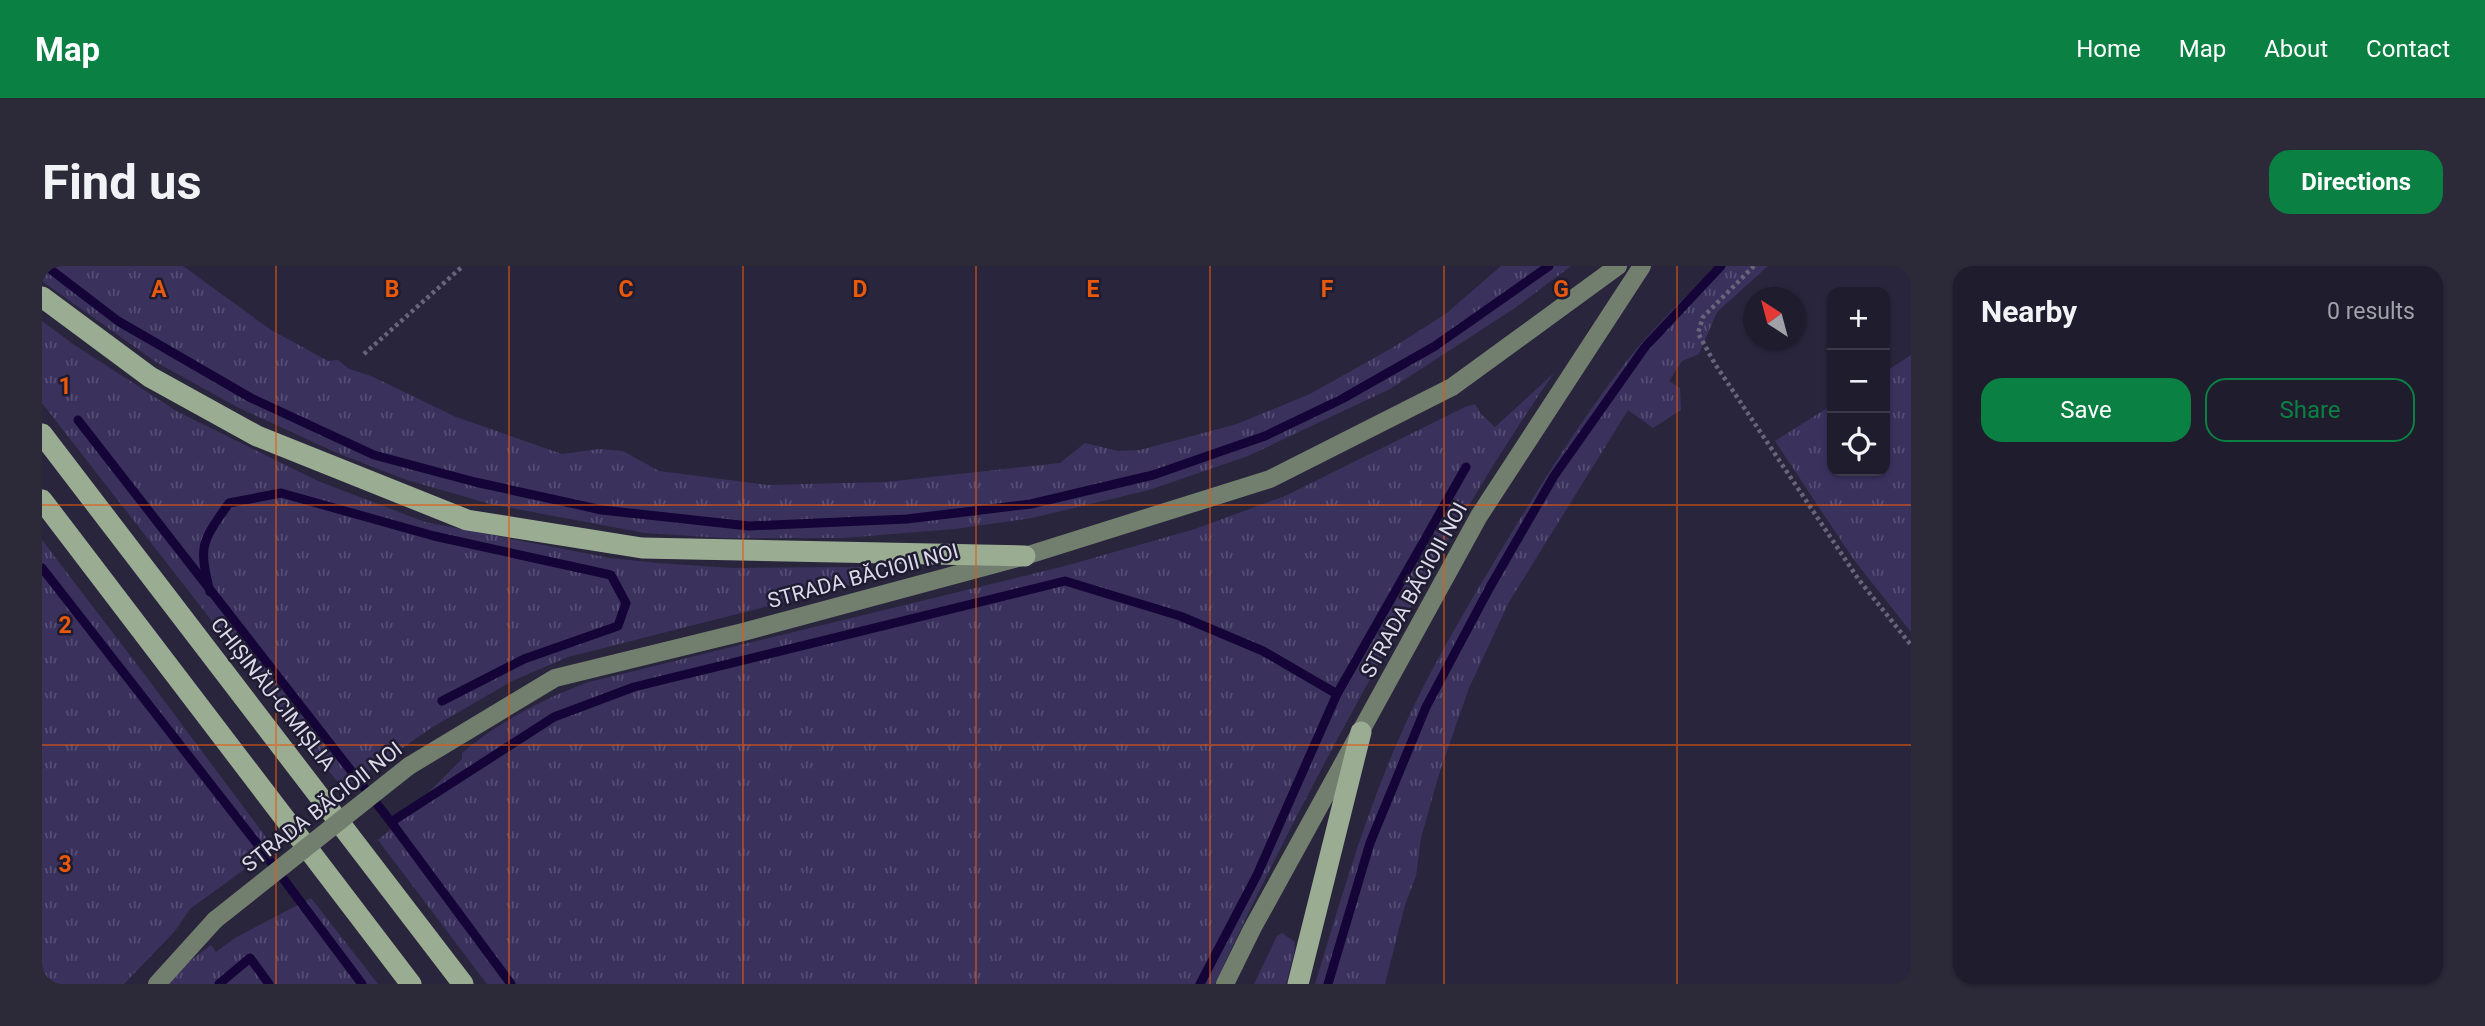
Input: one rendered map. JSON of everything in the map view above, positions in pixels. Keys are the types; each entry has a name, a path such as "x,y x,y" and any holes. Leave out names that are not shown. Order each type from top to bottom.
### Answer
{"highway":[{"path":"42,297 150,377 257,436 467,520 642,548 1025,556"},
{"name":"CHIȘINĂU-CIMIȘLIA","path":"42,434 463,984"},
{"path":"42,500 411,984"},
{"path":"1298,984 1361,732"}],"main road":[{"name":"STRADA BĂCIOII NOI","path":"158,984 215,920 409,766 555,678 743,632 1025,556 1270,479 1452,387 1618,266"},
{"name":"STRADA BĂCIOII NOI","path":"1225,984 1252,929 1479,516 1642,266"}],"path":[{"path":"364,354 463,266"},
{"path":"1754,266 1703,317 1698,333 1715,364 1859,580 1911,645"}],"green space":[{"path":"42,266 183,266 271,330 328,361 338,360 349,369 371,376 456,417 562,454 599,449 623,451 659,471 767,485 886,482 1060,463 1085,443 1118,451 1140,450 1237,424 1310,394 1392,348 1447,313 1501,266 1571,266 1515,308 1390,389 1248,456 1149,490 1032,518 955,529 843,538 723,538 645,533 490,504 407,480 337,453 237,407 156,362 42,281"},
{"path":"1717,266 1768,266 1717,312 1699,354 1682,361 1669,381 1680,388 1681,410 1653,428 1628,410 1509,602 1469,688 1439,774 1421,838 1416,876 1405,905 1385,984 1315,984 1373,802 1408,718 1445,646 1530,502 1594,405 1639,346"},
{"path":"42,321 178,412 318,481 425,522 610,558 733,568 862,567 866,577 856,584 568,657 512,681 431,728 343,789 42,403"},
{"path":"1911,355 1911,632 1854,560 1775,441 1827,408 1827,476 1890,476 1890,369"},
{"path":"1554,373 1472,500 1373,674 1280,850 1215,984 487,984 378,840 462,759 462,753 476,741 539,703 589,682 1065,566 1195,529 1285,496 1465,407 1475,404 1495,427"},
{"path":"42,540 274,848 190,909 175,931 124,984 42,984"},
{"path":"311,898 378,984 166,984 178,970 211,945 216,952 235,938"},
{"path":"1282,933 1295,942 1286,984 1254,984 1277,936"}],"waterway":[{"path":"46,266 118,321 251,398 374,455 475,482 602,510 749,526 907,519 1031,504 1153,475 1265,436 1342,399 1435,346 1549,266"},
{"path":"1328,984 1370,843 1426,707 1490,587 1554,476 1645,347 1721,266"},
{"path":"78,420 391,822 511,984"},
{"path":"1200,984 1257,875 1337,694 1466,467"},
{"path":"210,592 204,563 205,544 229,503 281,493 434,536 611,575 626,603 618,626 524,659 442,701"},
{"path":"42,568 255,841 362,984"},
{"path":"391,822 554,717 634,687 1065,581 1180,616 1263,651 1337,694"},
{"path":"219,984 250,958 269,984"}]}
